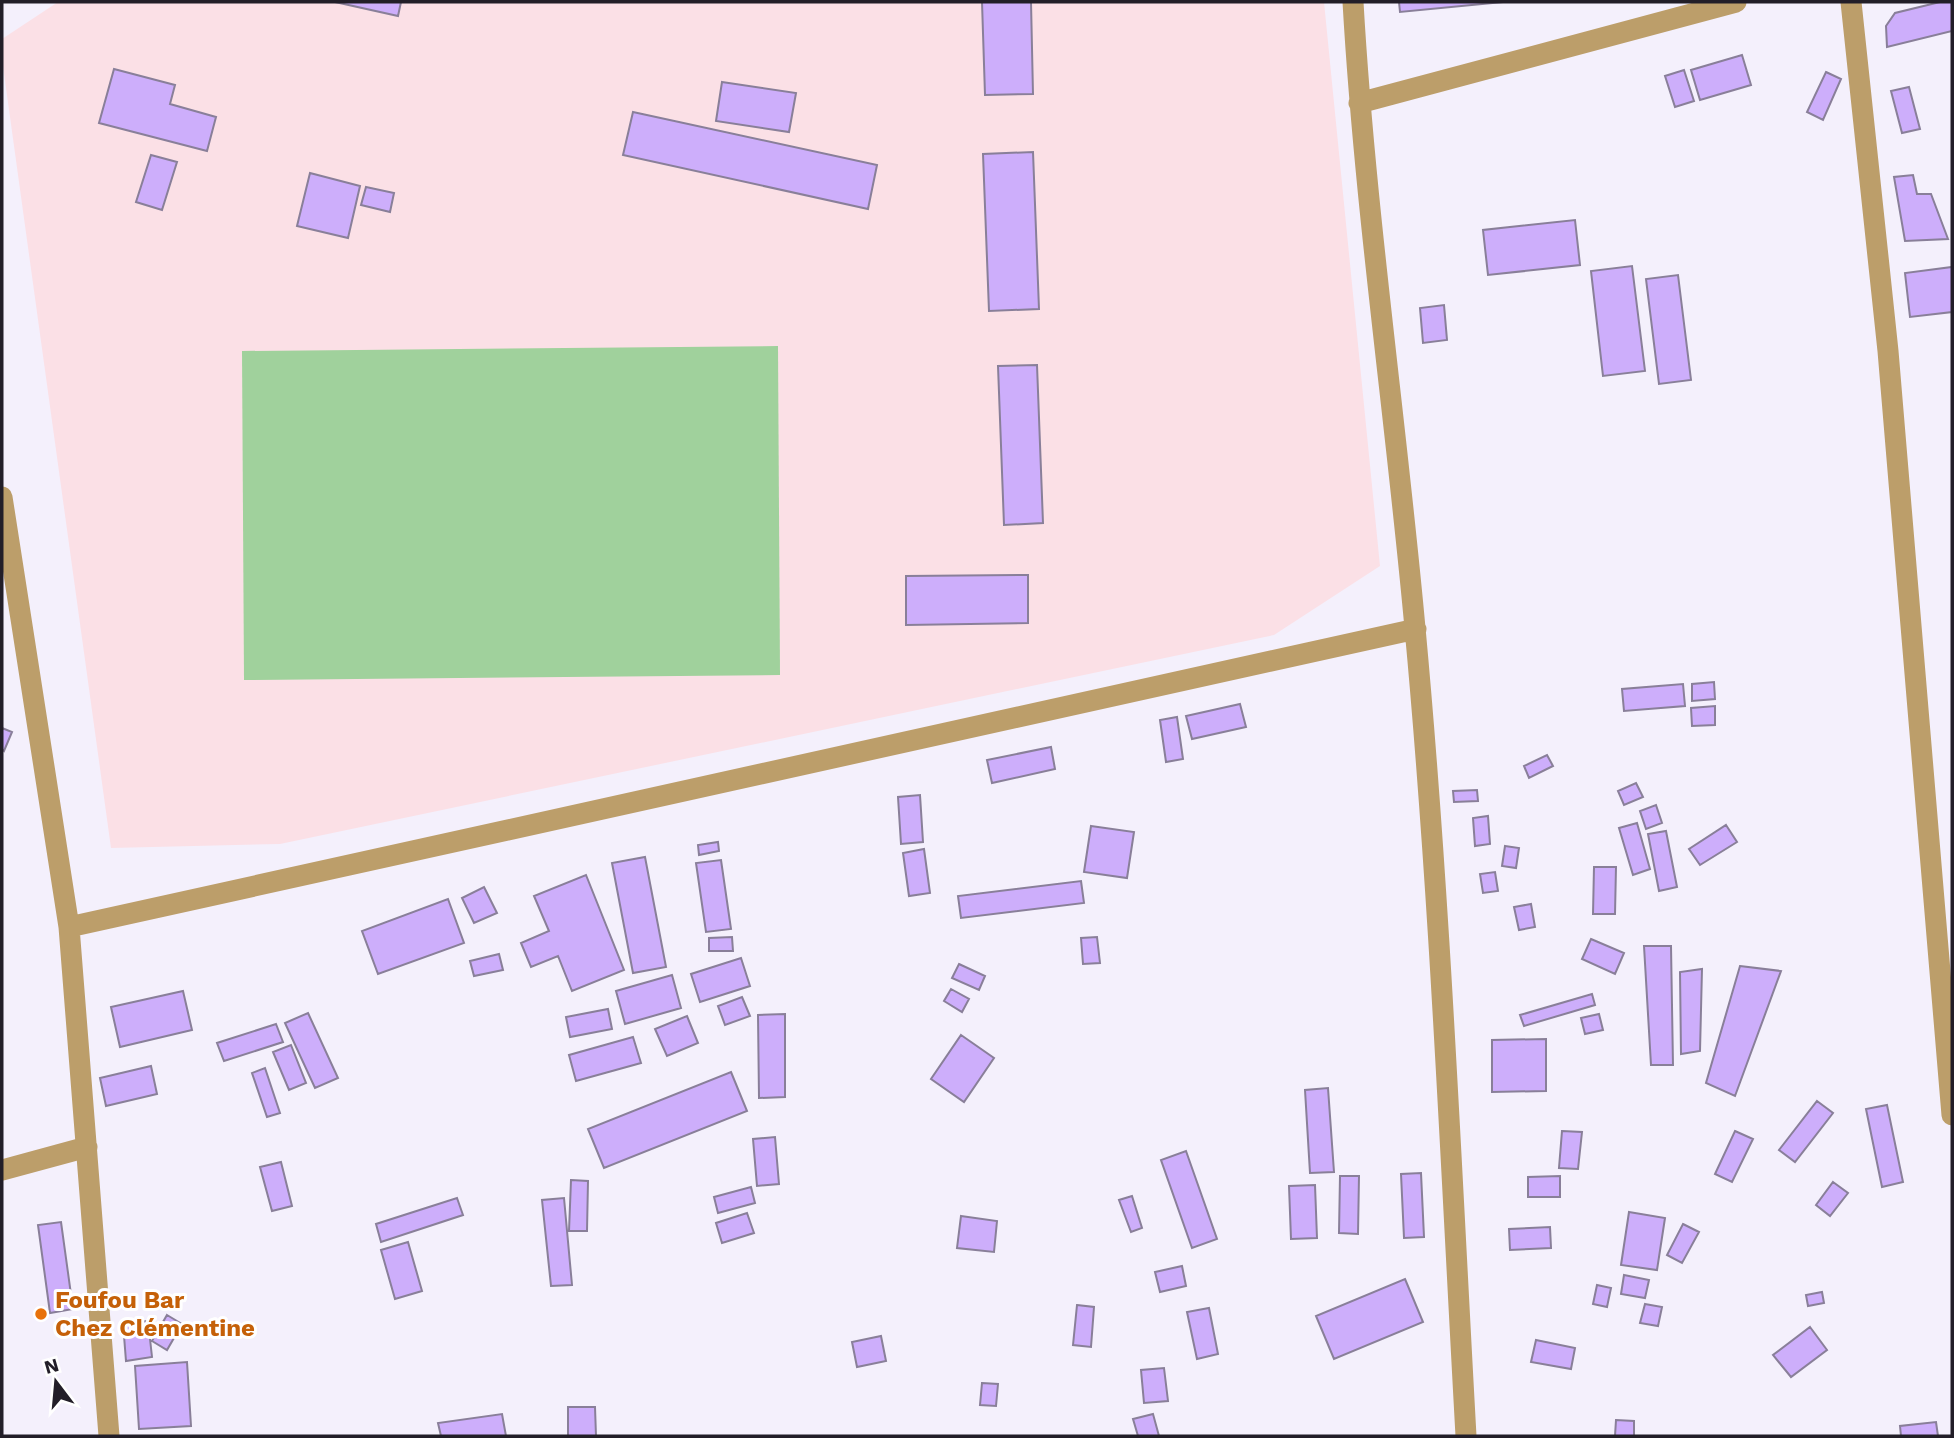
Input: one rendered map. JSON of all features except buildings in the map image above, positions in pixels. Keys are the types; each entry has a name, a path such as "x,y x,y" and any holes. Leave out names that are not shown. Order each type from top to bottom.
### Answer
{"street":[{"path":"1353,2 1359,103 1416,629 1466,1436"},
{"path":"1359,103 1736,2"},
{"path":"1851,2 1889,365 1952,1115"},
{"path":"2,497 69,927 109,1436"},
{"path":"69,927 1416,629"},
{"path":"2,1170 86,1147"}],"shaded area":[{"path":"58,2 1324,2 1380,566 1274,635 280,844 111,848 2,59 2,39"}],"green space":[{"path":"778,346 780,675 244,680 242,351"}],"place":[{"name":"Foufou Bar Chez Clémentine","path":"41,1314"}]}
